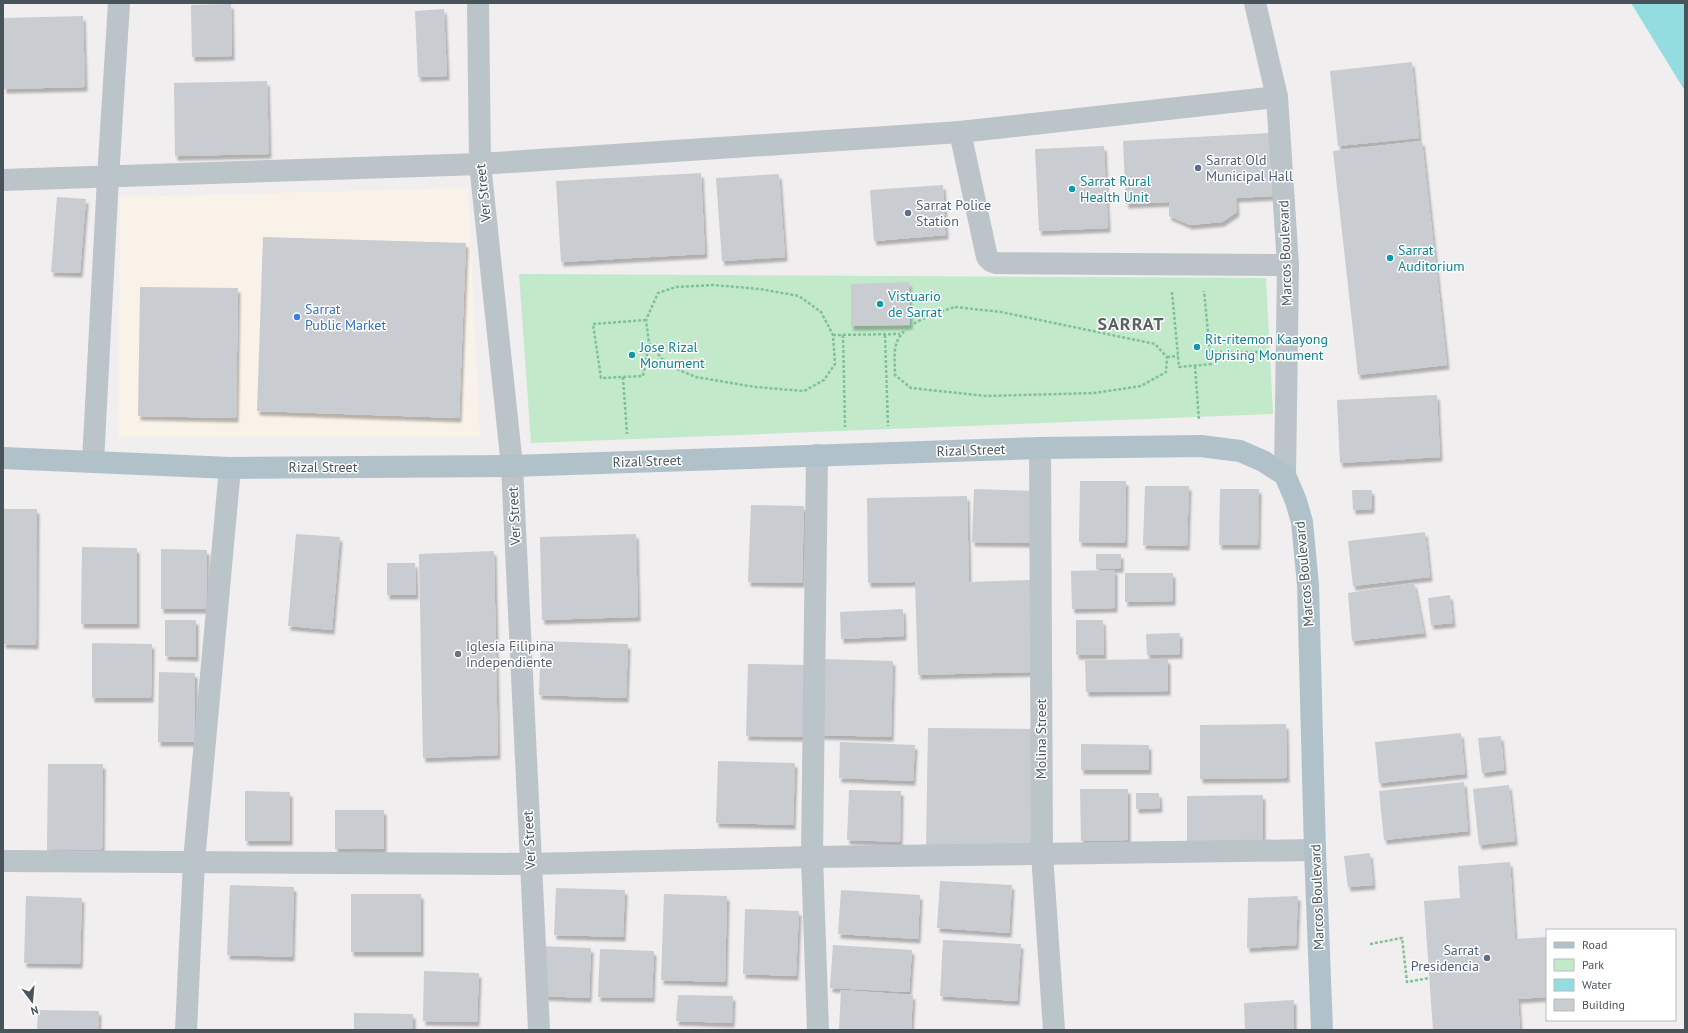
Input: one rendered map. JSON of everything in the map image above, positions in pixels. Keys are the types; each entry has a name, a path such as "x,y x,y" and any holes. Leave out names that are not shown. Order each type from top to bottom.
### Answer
{"main road":[{"name":"Rizal Street","path":"3,458 230,468 512,466 1040,448 1201,446 1240,451 1264,461 1285,475"},
{"name":"Marcos Boulevard","path":"1285,475 1296,501 1302,522 1308,585 1315,850 1322,1030"}],"street":[{"path":"93,462 119,3"},
{"name":"Ver Street","path":"478,3 480,164 512,466 539,1030"},
{"name":"Marcos Boulevard","path":"1254,3 1277,97 1288,265 1285,475"},
{"path":"3,180 108,178 480,164 960,132 1277,97"},
{"path":"960,132 987,257 991,261 996,263 1288,265"},
{"name":"Molina Street","path":"1040,448 1042,854 1054,1030"},
{"path":"817,455 812,857 818,1030"},
{"path":"186,1030 194,862 230,468"},
{"path":"3,861 530,864 812,857 1315,850"}],"path":[{"path":"1169,264 1179,367 1211,364 1202,264"},
{"path":"646,320 593,324 601,378 643,376 649,343 646,320 658,293 676,286 713,284 760,289 799,296 821,312 833,335 836,364 824,380 804,391 755,387 696,377 667,365 649,343"},
{"path":"955,308 1001,312 1154,344 1167,357 1166,372 1141,386 1094,393 986,396 911,388 895,375 894,349 900,334 922,318 955,308"},
{"path":"885,334 888,453"},
{"path":"833,335 900,334"},
{"path":"817,455 845,427 843,335"},
{"path":"1210,352 1287,352"},
{"path":"1167,357 1178,356"},
{"path":"1195,366 1201,446"},
{"path":"622,377 630,461"},
{"path":"1370,944 1402,938 1407,982 1429,978"}],"shaded area":[{"name":"Sarrat Public Market","path":"468,188 480,437 118,437 120,197"}],"green space":[{"path":"519,274 1266,278 1273,414 531,443"}],"water":[{"path":"1631,3 1685,3 1685,91"}],"building":[{"path":"231,4 232,56 192,57 191,5"},
{"path":"444,9 447,76 418,77 415,11"},
{"path":"83,16 85,87 4,89 3,18"},
{"path":"1412,62 1419,138 1338,146 1330,71"},
{"path":"267,81 269,154 175,156 174,83"},
{"name":"Sarrat Old Municipal Hall","path":"1269,133 1273,196 1236,198 1237,212 1222,222 1190,225 1169,216 1169,202 1126,204 1123,141"},
{"name":"Sarrat Auditorium","path":"1422,141 1447,365 1358,375 1333,151"},
{"name":"Sarrat Rural Health Unit","path":"1104,146 1108,228 1039,231 1035,149"},
{"path":"701,173 705,254 561,262 556,181"},
{"path":"779,174 785,257 722,261 716,178"},
{"name":"Sarrat Police Station","path":"943,185 946,235 874,241 870,190"},
{"path":"57,197 86,199 80,273 51,272"},
{"path":"263,237 466,243 459,418 257,411"},
{"name":"Vistuario de Sarrat","path":"909,282 910,325 851,326 851,284"},
{"path":"140,287 238,288 236,418 138,416"},
{"path":"1437,395 1440,457 1340,463 1337,400"},
{"path":"1080,481 1126,481 1125,543 1079,542"},
{"path":"1145,486 1189,486 1187,546 1143,545"},
{"path":"974,489 1035,491 1033,543 972,542"},
{"path":"1220,489 1259,489 1258,545 1219,545"},
{"path":"1352,490 1372,490 1372,509 1353,510"},
{"path":"967,496 969,582 1030,580 1032,672 918,675 915,582 868,583 867,498"},
{"path":"751,505 804,506 802,583 748,582"},
{"path":"3,509 37,509 36,645 3,644"},
{"path":"1425,532 1430,577 1353,586 1348,541"},
{"path":"296,534 340,537 332,630 288,626"},
{"path":"636,534 638,617 542,620 540,537"},
{"path":"82,547 137,548 137,624 81,624"},
{"path":"161,549 207,550 206,609 161,609"},
{"name":"Iglesia Filipina Independiente","path":"494,551 498,755 423,758 419,554"},
{"path":"1096,554 1121,554 1121,568 1096,569"},
{"path":"387,563 415,563 416,595 387,595"},
{"path":"1115,570 1115,608 1072,609 1071,571"},
{"path":"1125,573 1173,573 1173,601 1125,602"},
{"path":"1414,583 1424,633 1352,641 1348,593"},
{"path":"1450,595 1453,623 1431,625 1428,598"},
{"path":"903,609 904,636 841,639 840,612"},
{"path":"165,620 196,620 196,657 165,656"},
{"path":"1076,620 1103,620 1104,655 1076,655"},
{"path":"1180,633 1180,654 1147,655 1146,634"},
{"path":"541,641 628,644 626,698 539,695"},
{"path":"92,643 152,644 151,698 92,698"},
{"path":"823,659 893,661 891,737 820,735"},
{"path":"1168,659 1168,691 1086,692 1085,660"},
{"path":"748,664 805,665 803,737 746,736"},
{"path":"159,672 195,673 195,742 158,742"},
{"path":"1286,724 1287,778 1200,779 1200,725"},
{"path":"928,728 1036,729 1035,849 926,849"},
{"path":"1461,733 1465,774 1379,783 1375,742"},
{"path":"1501,736 1504,770 1482,773 1478,738"},
{"path":"840,742 915,745 913,781 839,778"},
{"path":"1081,744 1149,745 1149,770 1081,770"},
{"path":"718,761 795,763 793,825 716,823"},
{"path":"48,764 103,764 102,850 47,850"},
{"path":"1464,782 1468,831 1384,840 1379,791"},
{"path":"1509,785 1515,841 1479,845 1473,789"},
{"path":"1080,789 1128,789 1128,840 1081,841"},
{"path":"849,790 901,791 900,842 847,840"},
{"path":"245,791 290,792 290,841 245,841"},
{"path":"1136,793 1159,793 1160,808 1136,809"},
{"path":"1263,795 1263,840 1187,841 1187,796"},
{"path":"335,810 384,810 384,849 335,849"},
{"path":"1370,853 1373,885 1348,887 1344,856"},
{"name":"Sarrat Presidencia","path":"1510,862 1515,939 1546,937 1546,997 1518,999 1520,1030 1433,1030 1424,901 1460,898 1458,866"},
{"path":"940,881 1012,885 1009,933 937,928"},
{"path":"230,885 294,887 292,957 227,955"},
{"path":"556,888 625,890 623,937 554,935"},
{"path":"841,890 920,895 918,939 838,934"},
{"path":"351,894 421,894 421,952 351,952"},
{"path":"664,894 727,896 725,982 661,980"},
{"path":"26,896 82,898 80,964 24,963"},
{"path":"1298,896 1296,945 1247,948 1248,898"},
{"path":"745,909 799,911 796,976 743,974"},
{"path":"943,940 1021,944 1017,1001 940,996"},
{"path":"833,945 912,950 909,992 830,988"},
{"path":"542,946 591,948 589,998 541,996"},
{"path":"600,949 654,951 652,998 598,997"},
{"path":"424,971 479,973 477,1022 423,1021"},
{"path":"841,990 913,995 911,1030 839,1030"},
{"path":"678,995 733,996 732,1023 676,1021"},
{"path":"1294,1000 1294,1030 1245,1030 1244,1003"},
{"path":"38,1010 99,1011 98,1030 37,1030"},
{"path":"354,1013 413,1014 413,1030 354,1030"}],"place":[{"name":"Sarrat Old Municipal Hall","path":"1198,168"},
{"name":"Sarrat Rural Health Unit","path":"1072,189"},
{"name":"Sarrat Police Station","path":"908,213"},
{"name":"Sarrat Auditorium","path":"1390,258"},
{"name":"Vistuario de Sarrat","path":"880,304"},
{"name":"Sarrat Public Market","path":"297,317"},
{"name":"Rit-ritemon Kaayong Uprising Monument","path":"1197,347"},
{"name":"Jose Rizal Monument","path":"632,355"},
{"name":"Iglesia Filipina Independiente","path":"458,654"},
{"name":"Sarrat Presidencia","path":"1487,958"}],"district":[{"name":"SARRAT","path":"1131,323"}]}
